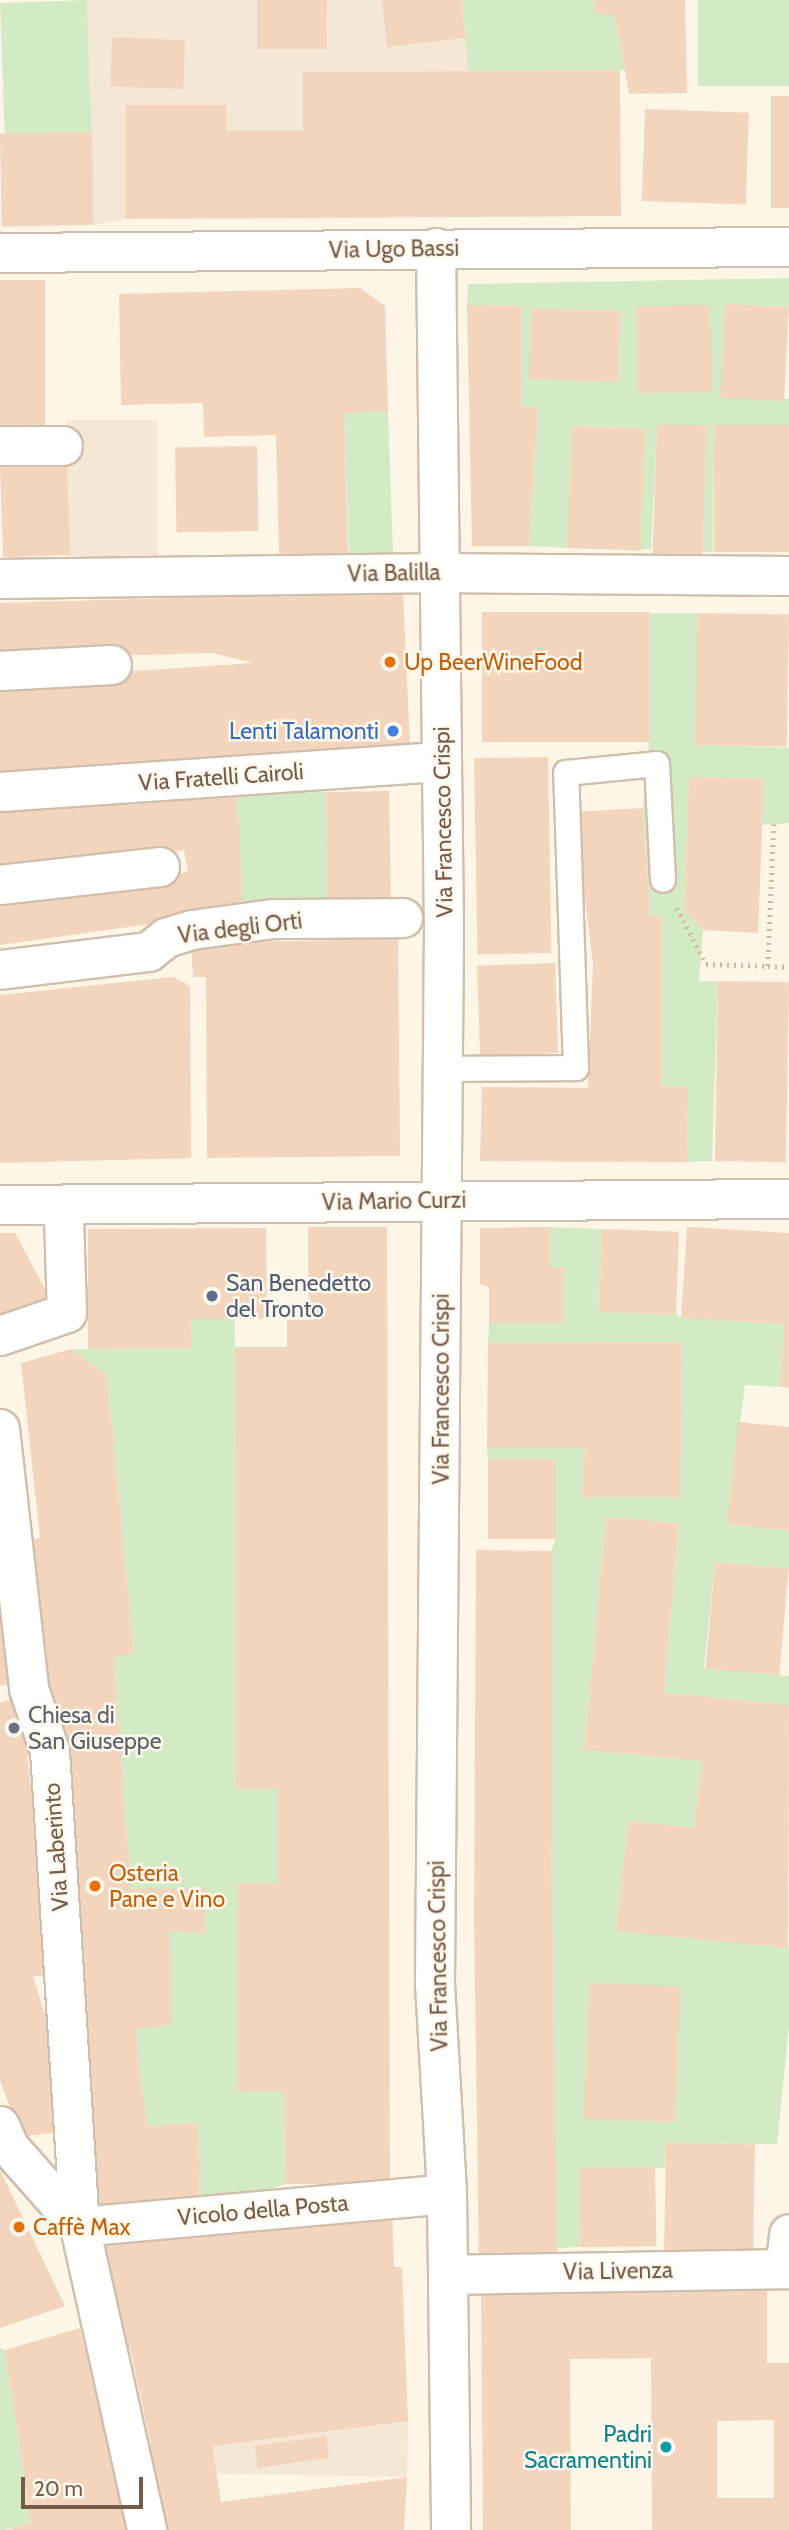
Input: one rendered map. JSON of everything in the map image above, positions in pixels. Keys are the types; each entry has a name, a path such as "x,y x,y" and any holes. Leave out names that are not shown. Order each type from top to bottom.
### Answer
{"street":[{"name":"Via Ugo Bassi","path":"0,253 789,247"},
{"name":"Via Francesco Crispi","path":"436,248 443,1069 435,1984 447,2194 451,2530"},
{"path":"0,446 63,446"},
{"name":"Via Balilla","path":"0,579 438,573 789,576"},
{"path":"0,671 112,665"},
{"name":"Via Fratelli Cairoli","path":"0,792 442,762"},
{"path":"0,885 160,867"},
{"name":"Via degli Orti","path":"0,970 149,952 166,938 192,930 273,919 403,918"},
{"name":"Via Mario Curzi","path":"0,1206 789,1199"},
{"path":"0,1336 67,1313 64,1219"},
{"name":"Via Laberinto","path":"0,1429 15,1694 50,1752 80,2227 147,2530"},
{"path":"0,2126 10,2148 80,2227"},
{"name":"Vicolo della Posta","path":"80,2227 447,2194"},
{"name":"Via Livenza","path":"447,2275 788,2257"}],"lane":[{"path":"443,1069 576,1068 566,773 657,764 663,880"}],"path":[{"path":"768,966 774,824"},
{"path":"663,880 706,964 789,967"}],"shaded area":[{"path":"87,0 257,0 259,49 328,47 327,0 382,0 387,47 465,38 468,71 303,72 303,131 226,131 226,105 126,105 126,219 94,225"},
{"path":"66,420 158,420 158,556 66,556"},
{"path":"210,2418 408,2421 407,2477 209,2474"}],"green space":[{"path":"87,0 92,132 5,135 0,3"},
{"path":"462,0 594,0 615,15 625,70 468,71"},
{"path":"698,0 789,0 789,86 698,86"},
{"path":"789,278 789,307 725,304 728,397 789,399 789,425 714,425 713,552 703,552 706,426 657,427 651,549 640,549 644,428 573,426 571,548 529,546 538,409 522,407 521,306 467,305 468,284","holes":["531,308 621,311 619,379 530,379"]},
{"path":"388,411 393,553 349,554 344,413"},
{"path":"650,613 698,613 698,744 789,748 789,823 762,825 763,779 689,777 684,910 703,930 699,981 718,981 712,1161 687,1162 688,1087 661,1086 662,916 650,916 643,808 649,742"},
{"path":"326,792 328,907 239,909 237,794"},
{"path":"549,1227 602,1229 599,1312 676,1314 682,1318 784,1324 780,1387 745,1385 727,1524 789,1531 789,1569 715,1562 704,1668 789,1676 789,1705 664,1693 679,1523 606,1517 584,1750 702,1761 694,1828 628,1821 616,1930 789,1948 789,2026 777,2144 666,2143 665,2168 580,2169 580,2247 557,2248 550,1629 551,1551 556,1539 556,1459 488,1459 487,1448 585,1448 582,1496 680,1496 682,1342 488,1343 489,1323 563,1323 563,1267 549,1267"},
{"path":"191,1319 235,1319 236,1789 277,1789 277,1883 237,1884 237,2091 284,2091 285,2184 200,2212 198,2123 147,2126 135,2030 170,1931 205,1933 131,1889 114,1657 134,1654 107,1375 71,1349 192,1348"},
{"path":"0,2348 5,2350 31,2523 4,2530 0,2530"}],"building":[{"path":"257,0 327,0 327,49 257,49"},
{"path":"382,0 462,0 465,38 387,47"},
{"path":"594,0 685,0 687,93 629,94 615,15 594,13"},
{"path":"112,37 185,40 183,89 110,86"},
{"path":"620,70 621,216 126,219 126,105 226,105 226,131 303,131 303,72"},
{"path":"771,96 789,96 789,208 771,208"},
{"path":"645,109 749,113 746,205 642,201"},
{"path":"92,132 94,225 2,227 0,134"},
{"path":"0,280 45,280 45,429 0,429"},
{"path":"360,288 385,306 388,411 344,413 348,553 279,554 276,435 204,437 203,403 121,405 119,294"},
{"path":"725,304 789,307 784,401 720,398"},
{"path":"467,305 521,306 522,407 538,408 529,546 472,546"},
{"path":"710,305 712,392 638,393 636,306"},
{"path":"531,308 621,311 618,382 529,379"},
{"path":"657,424 707,426 702,556 652,554"},
{"path":"714,425 789,425 789,552 714,552"},
{"path":"572,426 645,429 641,550 568,548"},
{"path":"257,446 258,531 176,532 175,447"},
{"path":"67,465 70,555 3,557 0,467"},
{"path":"403,591 410,747 0,773 0,680 253,663 212,653 0,659 0,603"},
{"path":"482,612 650,612 650,742 482,742"},
{"path":"698,613 789,615 787,747 696,745"},
{"path":"548,757 551,953 477,954 474,758"},
{"path":"689,777 764,779 758,933 703,930 684,910"},
{"path":"389,791 391,916 328,917 326,792"},
{"path":"237,793 243,911 0,945 0,897 188,872 184,850 0,872 0,809"},
{"path":"643,808 650,916 662,915 661,1086 688,1087 687,1162 480,1161 482,1087 588,1088 593,963 574,812"},
{"path":"398,939 400,1156 207,1158 206,977 193,977 191,943"},
{"path":"555,963 558,1053 480,1056 477,966"},
{"path":"173,977 190,986 191,1158 0,1163 0,995"},
{"path":"718,981 789,982 786,1162 715,1161"},
{"path":"308,1227 387,1227 390,2184 285,2184 284,2091 237,2092 237,1883 277,1883 277,1789 236,1789 235,1347 287,1347 287,1320 309,1320"},
{"path":"549,1227 549,1267 563,1267 563,1323 489,1323 489,1287 480,1284 480,1228"},
{"path":"687,1227 789,1233 789,1388 780,1387 784,1324 681,1318"},
{"path":"266,1228 267,1319 191,1319 192,1348 88,1349 88,1229"},
{"path":"602,1229 679,1232 676,1315 599,1312"},
{"path":"0,1233 15,1233 51,1300 0,1322"},
{"path":"682,1342 680,1497 582,1497 585,1448 487,1448 488,1343"},
{"path":"71,1349 107,1375 134,1654 114,1657 131,1889 206,1888 205,1934 170,1931 172,2025 135,2030 147,2126 198,2123 200,2212 96,2221 43,1626 29,1541 40,1538 21,1363"},
{"path":"738,1422 789,1427 789,1531 727,1524"},
{"path":"488,1459 556,1459 556,1539 488,1539"},
{"path":"606,1517 679,1523 664,1693 789,1705 788,1948 616,1931 628,1821 694,1828 702,1761 584,1750"},
{"path":"476,1550 551,1551 551,1838 558,2260 479,2261 474,1918"},
{"path":"715,1562 789,1568 779,1675 706,1669"},
{"path":"0,1565 15,1682 0,1686"},
{"path":"18,1697 37,1753 27,1756 56,1975 33,1976 63,2074 58,2132 21,2137 0,2080 0,1703"},
{"path":"589,1983 680,1986 675,2122 584,2119"},
{"path":"666,2143 755,2145 753,2252 664,2250"},
{"path":"655,2167 656,2246 580,2247 579,2168"},
{"path":"0,2170 65,2306 0,2328"},
{"path":"392,2209 394,2267 402,2267 408,2421 212,2446 221,2502 407,2477 404,2530 164,2530 144,2448 151,2445 130,2349 119,2350 97,2235"},
{"path":"767,2286 767,2363 789,2363 789,2530 652,2530 651,2358 570,2359 571,2530 483,2530 481,2290","holes":["774,2420 774,2498 717,2498 717,2421"]},
{"path":"80,2328 127,2530 8,2530 31,2523 5,2350"},
{"path":"326,2436 329,2458 258,2468 255,2446"}],"place":[{"name":"Up BeerWineFood","path":"390,662"},
{"name":"Lenti Talamonti","path":"393,731"},
{"name":"San Benedetto del Tronto","path":"212,1296"},
{"name":"Chiesa di San Giuseppe","path":"14,1728"},
{"name":"Osteria Pane e Vino","path":"95,1886"},
{"name":"Caffè Max","path":"19,2227"},
{"name":"Padri Sacramentini","path":"666,2447"}]}
